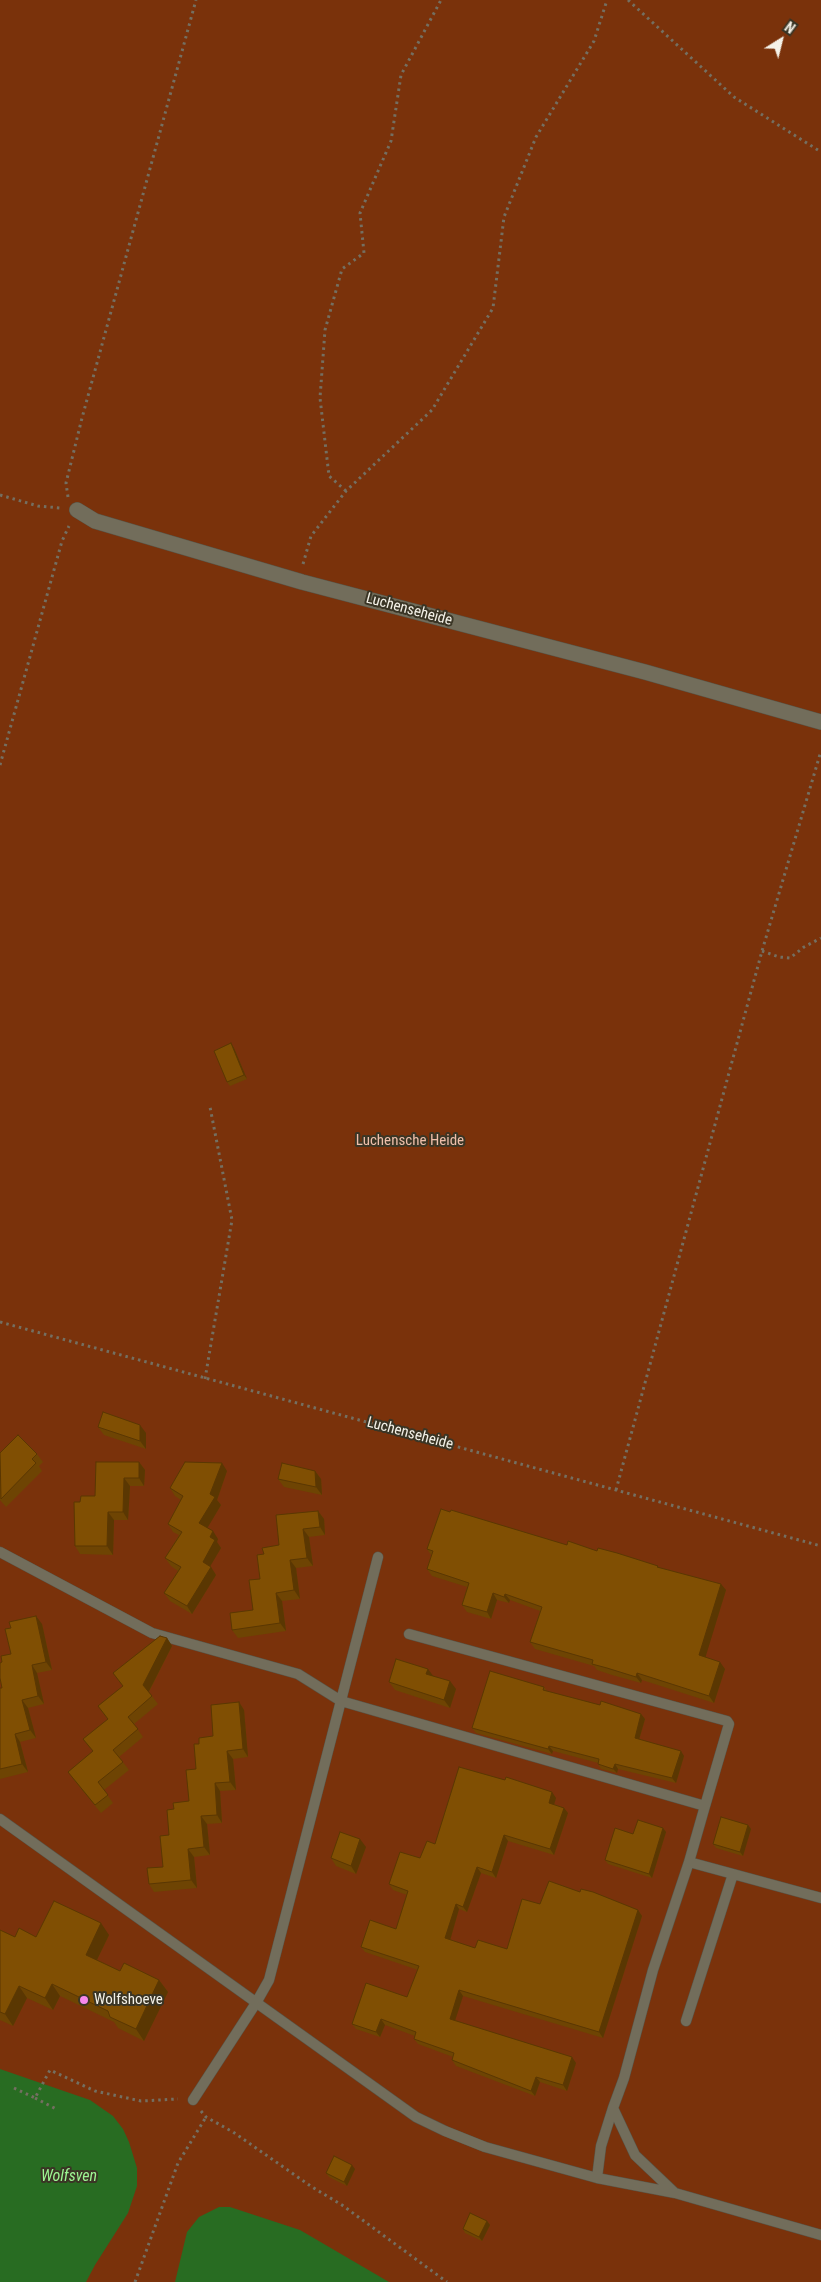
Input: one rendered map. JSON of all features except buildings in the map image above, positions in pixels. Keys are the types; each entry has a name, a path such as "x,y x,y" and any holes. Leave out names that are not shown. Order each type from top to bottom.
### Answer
{"street":[{"name":"Luchenseheide","path":"77,510 95,521 302,582 644,672 821,722"}],"lane":[{"path":"0,1552 152,1633 298,1674 341,1701 705,1806"},
{"path":"193,2100 269,1980 378,1557"},
{"path":"409,1634 727,1721 730,1724 689,1862 653,1970 624,2078 601,2146 597,2178"},
{"path":"0,1819 416,2117 445,2131 485,2146 597,2178 675,2193 821,2235"},
{"path":"689,1862 821,1898"},
{"path":"686,2021 733,1874"},
{"path":"613,2108 635,2155 675,2193"}],"path":[{"path":"77,510 68,498 66,483 196,0"},
{"path":"346,491 329,476 320,398 326,330 342,269 364,252 360,213 391,141 401,74 441,0"},
{"path":"302,582 304,562 311,536 346,491 432,410 493,308 504,217 536,138 594,41 607,0"},
{"path":"628,0 734,97 821,152"},
{"path":"0,495 38,506 77,510"},
{"path":"0,765 62,541 77,510"},
{"path":"616,1490 762,951 821,751"},
{"path":"762,951 778,957 790,958 804,947 821,938"},
{"path":"205,1379 232,1220 210,1107"},
{"name":"Luchenseheide","path":"0,1322 821,1546"},
{"path":"35,2098 50,2070 96,2091 142,2101 193,2100 206,2116 234,2132 342,2206 447,2282"},
{"path":"14,2088 58,2110"},
{"path":"135,2282 178,2163 206,2116"}],"green space":[{"name":"Luchensche Heide","path":"0,0 821,0 821,2282 0,2282"}],"water":[{"name":"Wolfsven","path":"0,2069 90,2100 113,2116 123,2129 129,2142 137,2168 137,2186 128,2213 86,2282 0,2282"},
{"path":"219,2207 230,2207 300,2230 389,2282 175,2282 187,2232 199,2217"}],"place":[{"name":"Wolfshoeve","path":"84,2000"}]}
